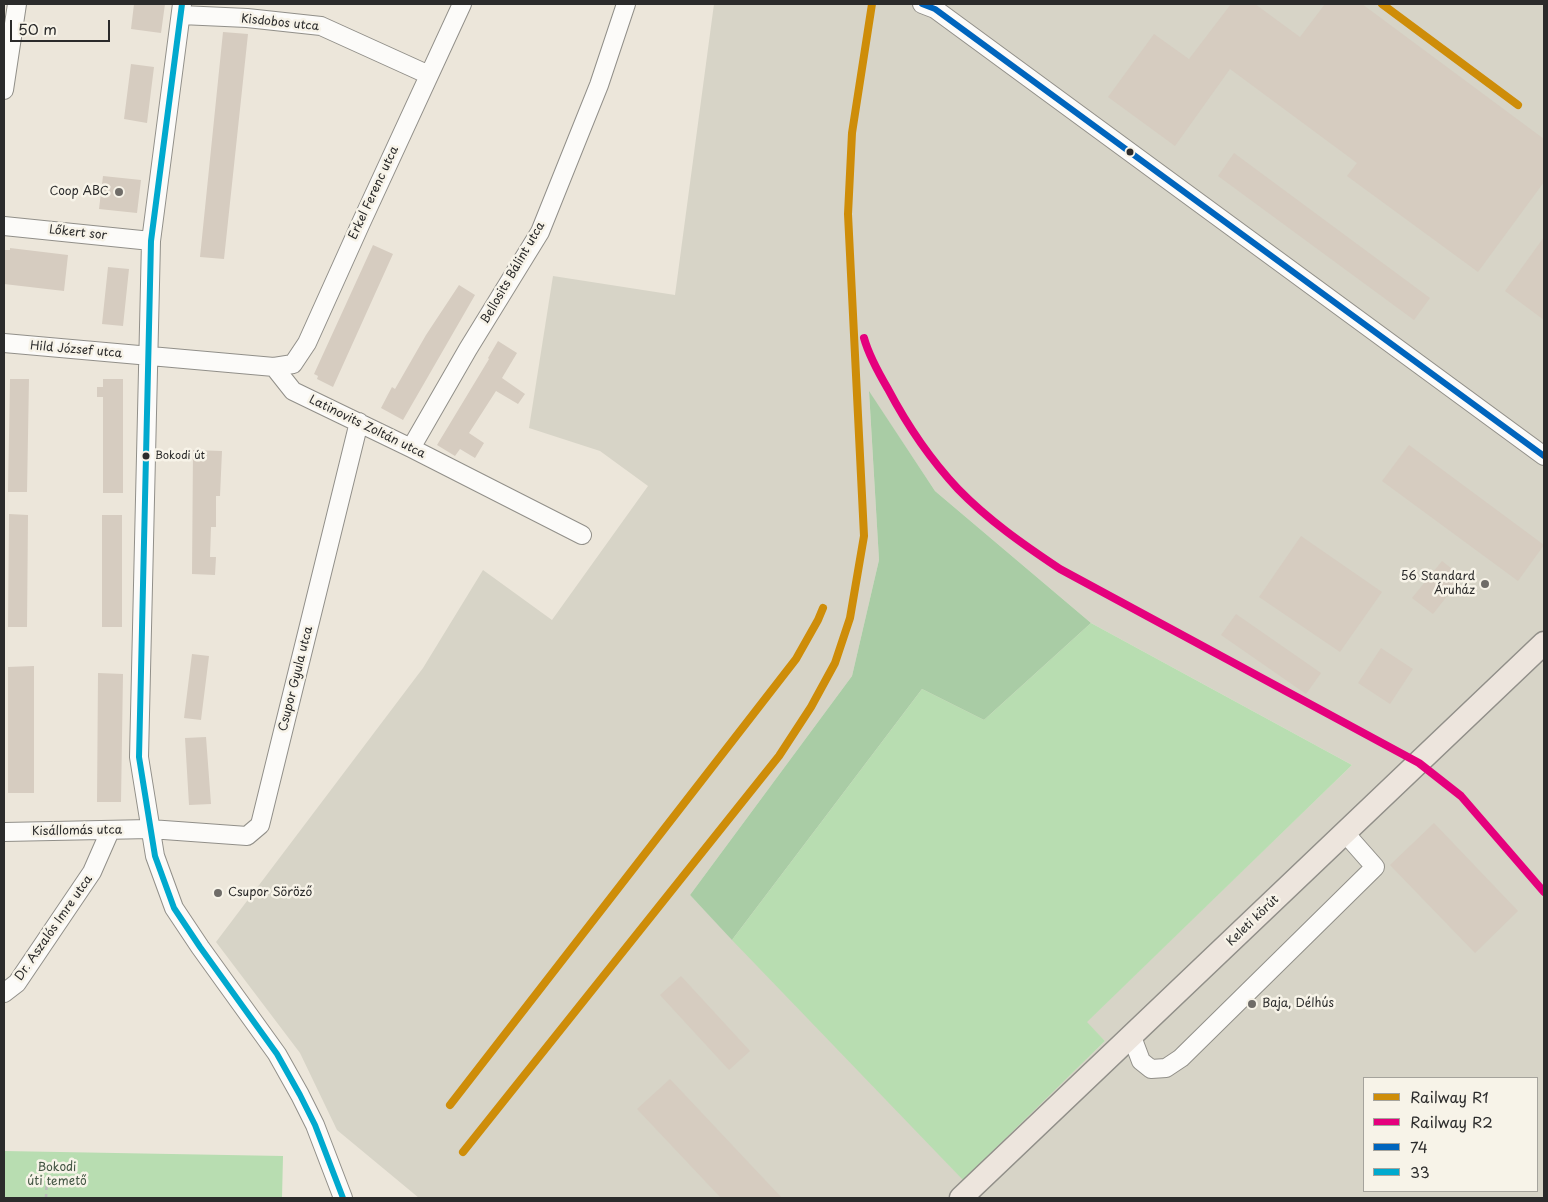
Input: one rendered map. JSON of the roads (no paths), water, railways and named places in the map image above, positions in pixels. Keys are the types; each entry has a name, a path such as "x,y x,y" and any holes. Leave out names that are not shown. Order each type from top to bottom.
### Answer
{"main road":[{"name":"Keleti körút","path":"961,1198 1544,643"}],"street":[{"path":"4,84 17,4"},
{"name":"Erkel Ferenc utca","path":"274,367 293,364 308,343 462,4"},
{"name":"Bellosits Bálint utca","path":"411,448 468,349 540,232 599,85 626,4"},
{"path":"922,4 935,9 1544,456"},
{"path":"181,9 151,241 139,757 155,856 174,908 276,1054 300,1095 315,1125 343,1198"},
{"name":"Kisdobos utca","path":"181,9 321,26 429,75"},
{"name":"Lőkert sor","path":"4,226 151,241"},
{"name":"Hild József utca","path":"4,343 148,357"},
{"path":"148,357 223,361 274,367"},
{"name":"Latinovits Zoltán utca","path":"274,367 293,391 359,422 582,535"},
{"name":"Csupor Gyula utca","path":"150,829 247,836 260,825 359,422"},
{"name":"Kisállomás utca","path":"4,832 150,829"},
{"name":"Dr. Aszalós Imre utca","path":"4,993 16,983 92,872 110,831"},
{"path":"1132,1037 1141,1061 1151,1069 1166,1068 1181,1058 1375,867 1344,833"}],"rail line":[{"name":"R1","path":"463,1152 779,756 811,707 835,663 850,618 864,536 848,214 852,133 872,4"},
{"name":"R1","path":"1382,4 1518,105"},
{"name":"R2","path":"864,338 877,370 903,416 920,441 958,489 994,522 1060,569 1419,763 1461,796 1544,892"},
{"name":"R1","path":"450,1105 796,659 823,608"}],"place":[{"name":"Coop ABC","path":"119,192"},
{"name":"Bokodi út","path":"146,456"},
{"name":"56 Standard Áruház","path":"1485,584"},
{"name":"Csupor Söröző","path":"218,893"},
{"name":"Baja, Délhús","path":"1252,1004"}],"park label":[{"name":"Bokodi úti temető","path":"57,1175"}]}
